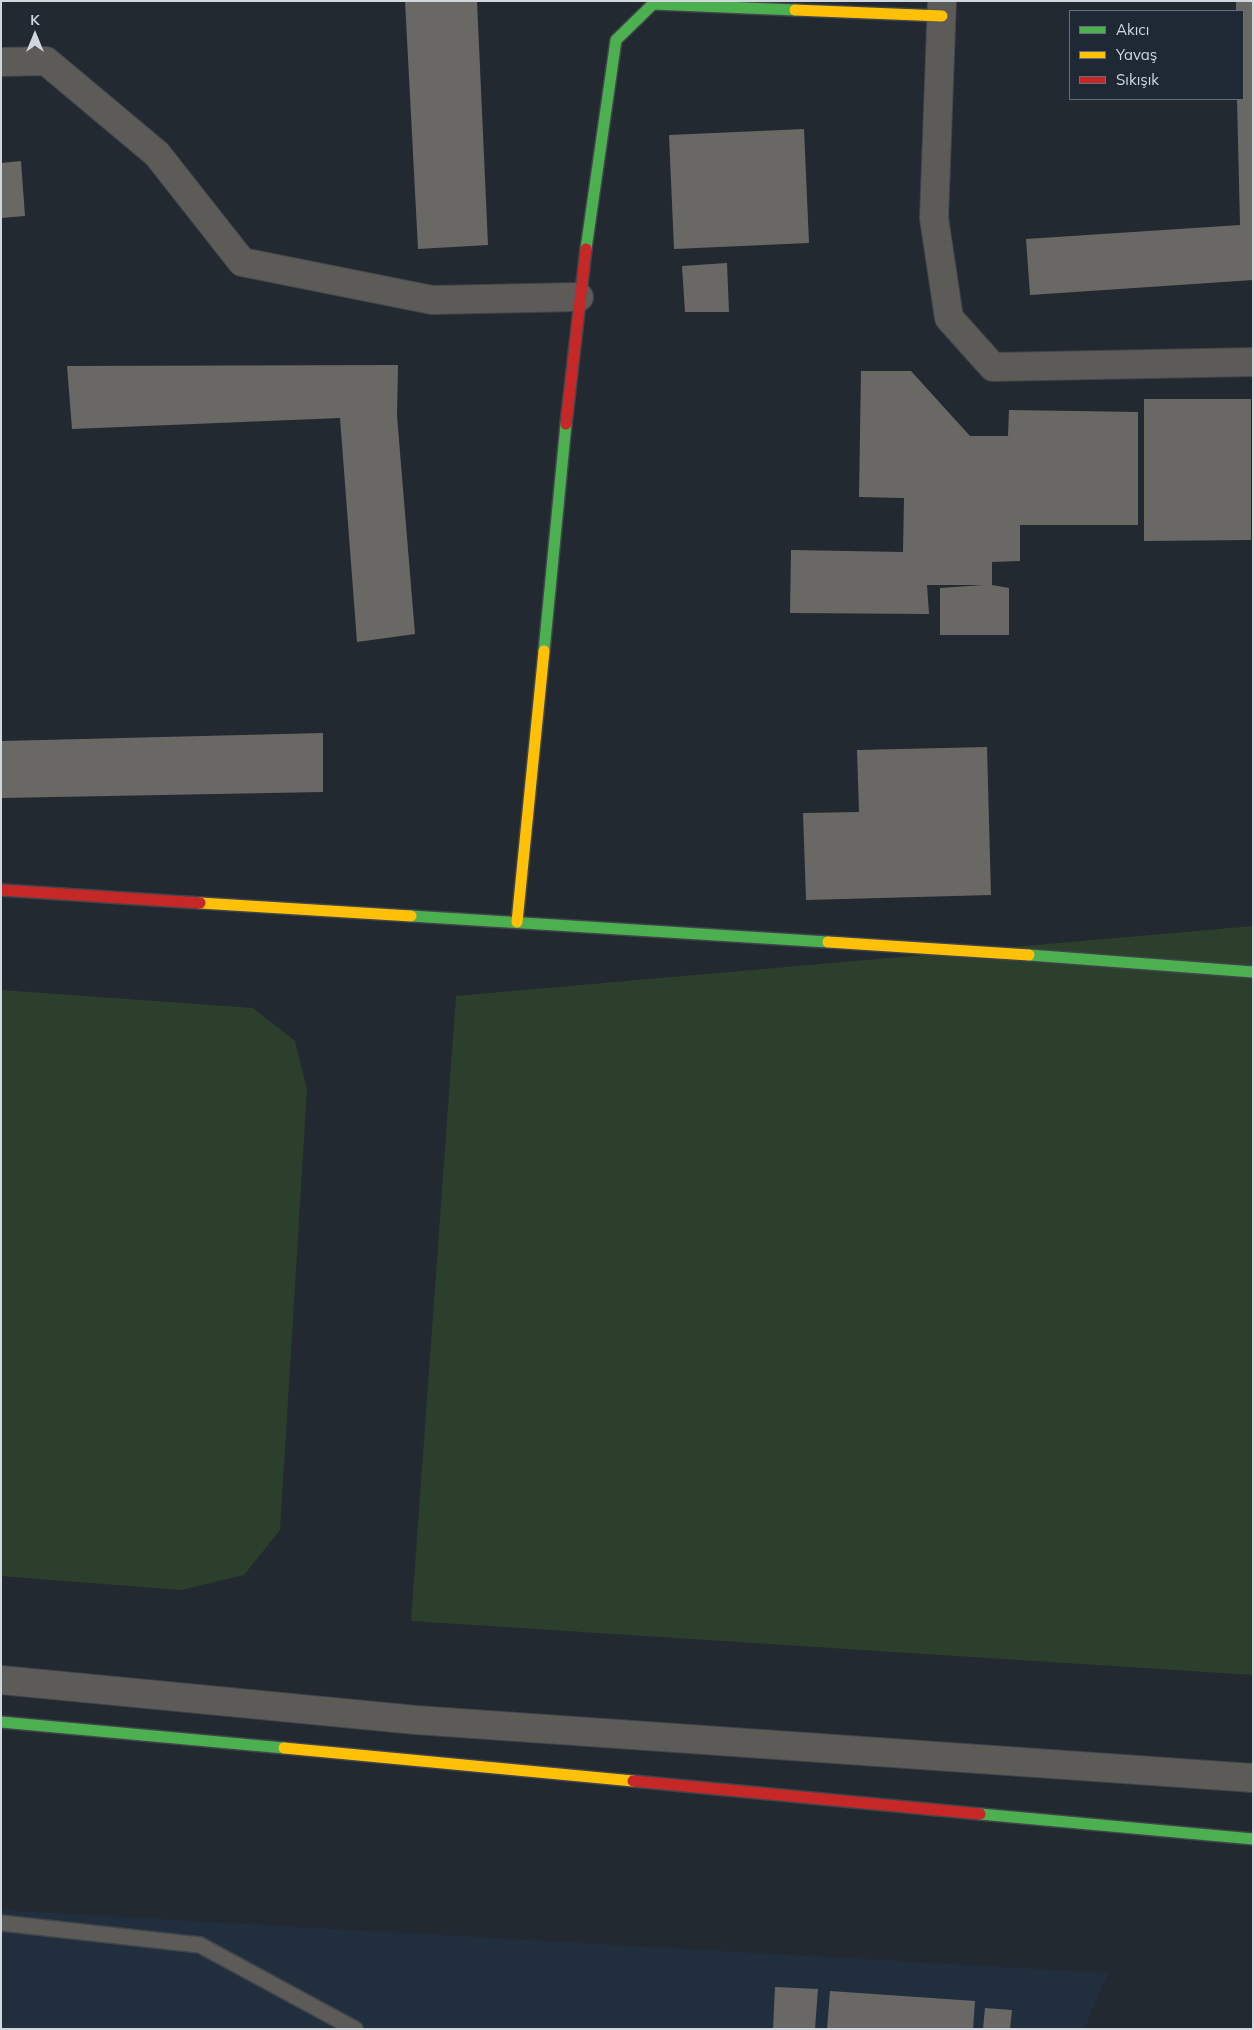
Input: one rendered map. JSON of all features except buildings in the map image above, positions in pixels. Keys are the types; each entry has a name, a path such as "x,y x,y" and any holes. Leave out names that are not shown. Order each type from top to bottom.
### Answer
{"street":[{"path":"517,922 579,297 616,40 653,4 942,8 934,218 949,318 993,367 1253,362"},
{"path":"1,62 46,61 156,154 242,262 432,300 579,297"},
{"path":"1,890 1169,964 1253,972"},
{"path":"1,1680 416,1720 1253,1778"},
{"path":"1,1722 1253,1839"}],"lane":[{"path":"1,1923 200,1945 355,2029"}],"shaded area":[{"path":"1,1910 1108,1973 1084,2029 1,2029"}],"green space":[{"path":"1253,926 1253,1675 411,1621 456,996"},
{"path":"1,990 253,1008 295,1041 307,1090 280,1530 244,1575 181,1590 1,1576"}],"traffic: fast":[{"path":"586,249 616,40 653,4 795,10"},
{"path":"544,651 566,424"},
{"path":"411,916 828,942"},
{"path":"1029,955 1253,972"},
{"path":"1,1722 284,1748"},
{"path":"980,1814 1253,1839"}],"traffic: slow":[{"path":"795,10 942,16"},
{"path":"517,922 544,651"},
{"path":"200,903 411,916"},
{"path":"828,942 1029,955"},
{"path":"284,1748 633,1781"}],"traffic: jam":[{"path":"566,424 586,249"},
{"path":"1,890 200,903"},
{"path":"633,1781 980,1814"}]}
